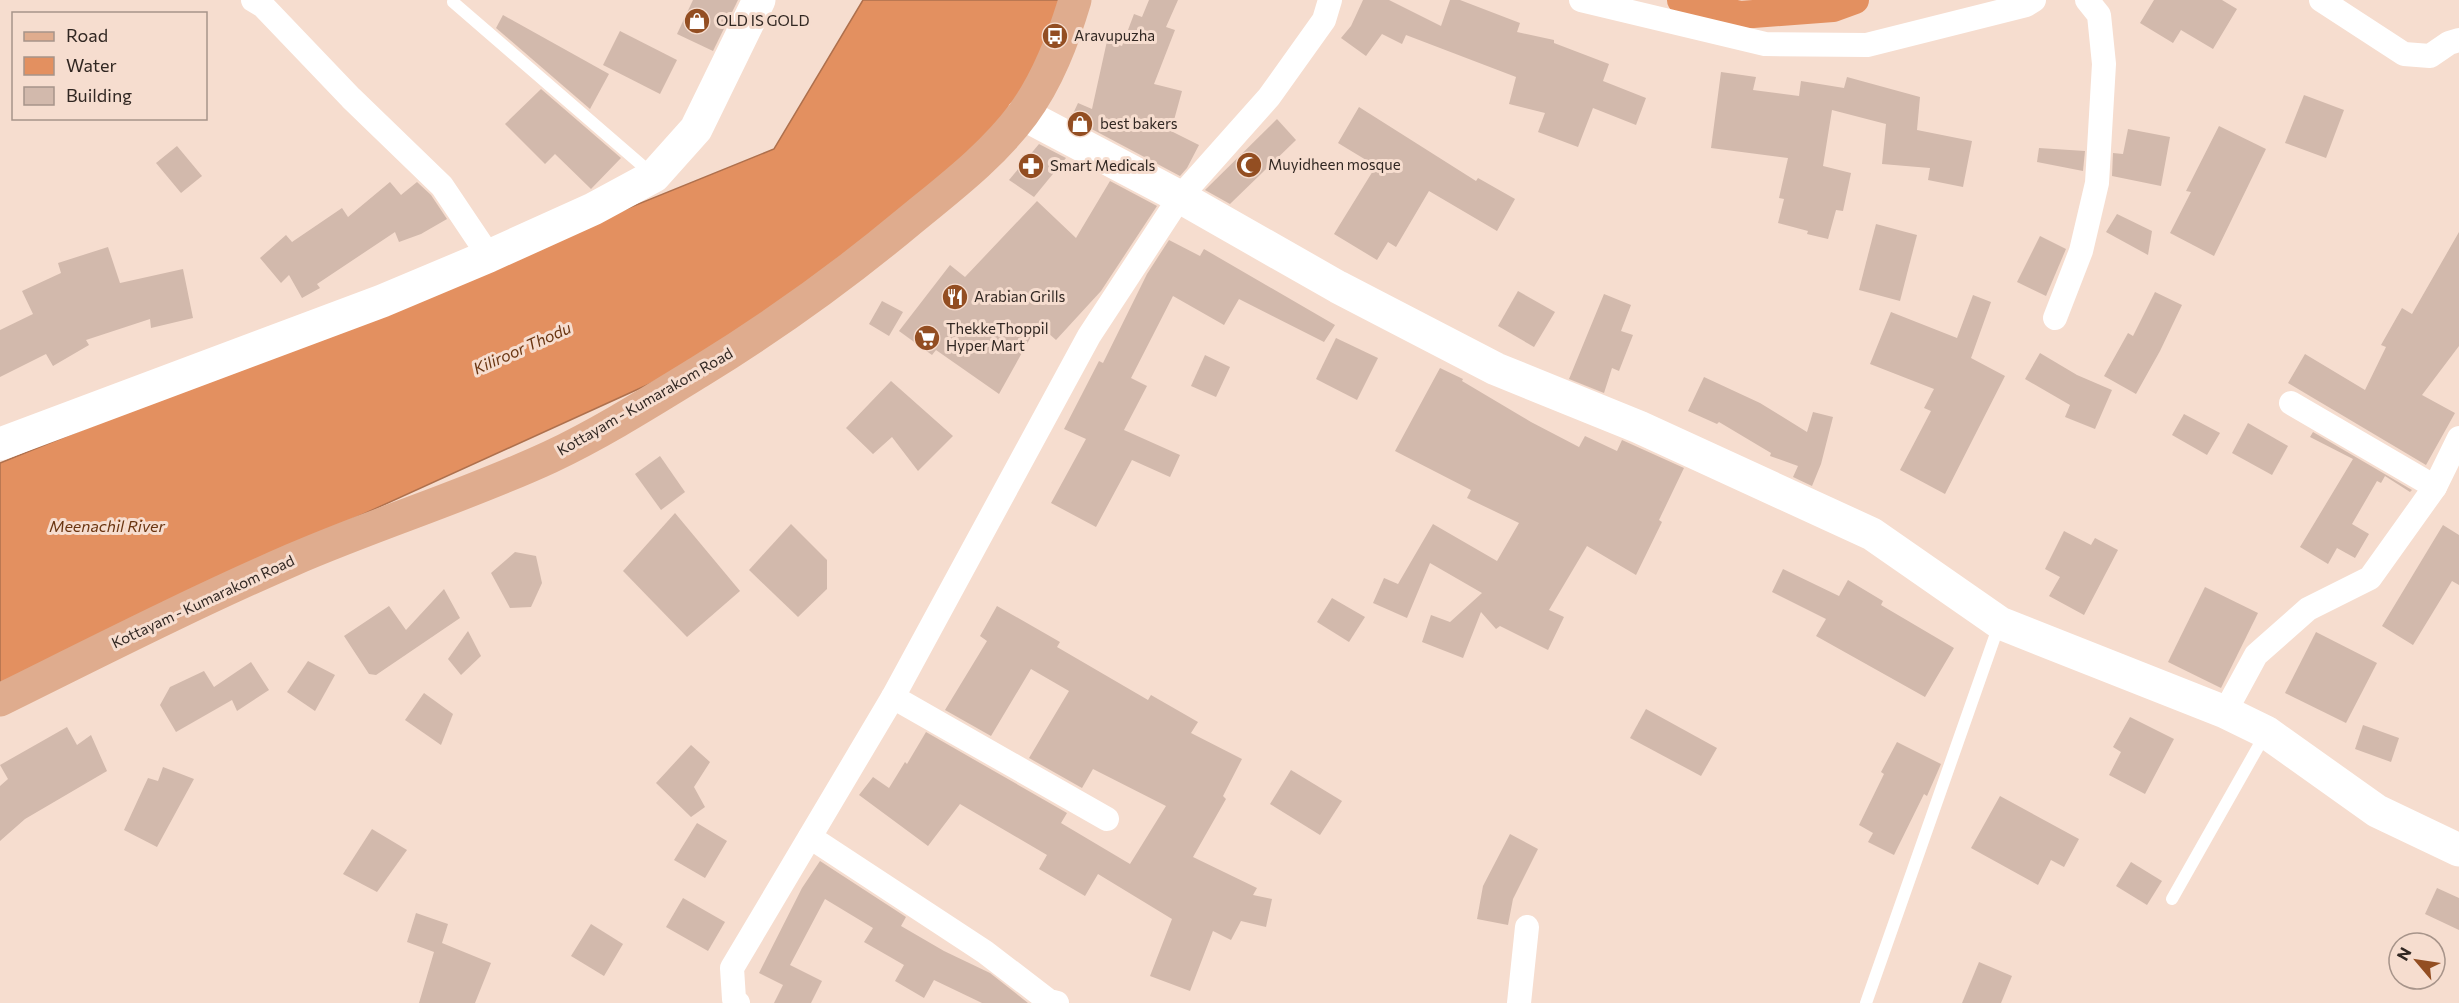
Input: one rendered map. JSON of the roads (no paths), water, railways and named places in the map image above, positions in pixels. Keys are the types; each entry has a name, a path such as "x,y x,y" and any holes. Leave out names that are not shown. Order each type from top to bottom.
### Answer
{"main road":[{"name":"Kottayam - Kumarakom Road","path":"0,700 196,603 296,558 430,508 552,456 654,400 757,337 851,269 964,175 1023,114 1047,74 1065,33 1075,0"}],"street":[{"path":"253,0 263,6 351,98 442,186 489,256"},
{"path":"0,444 382,301 593,209 654,176 696,129 759,0"},
{"path":"738,1003 734,999 732,968 893,696 1089,336 1180,197 1269,97 1324,20 1330,0"},
{"path":"1581,0 1765,44 1845,45 1867,45 1907,36 2026,5 2034,0"},
{"path":"2055,318 2081,251 2097,183 2104,64 2099,15 2087,0"},
{"path":"2321,0 2404,54 2430,56 2449,43 2459,40"},
{"path":"1023,114 1180,197 1338,287 1496,369 1639,428 1872,534 2000,623 2225,712 2266,732 2377,811 2459,850"},
{"path":"2291,403 2434,487"},
{"path":"2225,712 2256,655 2308,609 2370,578 2434,487 2459,438"},
{"path":"893,696 1107,819"},
{"path":"810,837 966,940 1049,1001 1057,1003"},
{"path":"1519,1003 1527,927"}],"lane":[{"path":"453,2 654,176"},
{"path":"1866,1003 2000,623"},
{"path":"2172,899 2266,732"}],"water":[{"name":"Meenachil River","path":"863,0 1063,0 1039,80 966,157 815,280 667,376 269,557 0,689 0,463 774,149"}],"waterway":[{"path":"1681,0 1740,15 1833,8 1855,0"}],"place":[{"name":"OLD IS GOLD","path":"697,21"},
{"name":"Aravupuzha","path":"1055,36"},
{"name":"best bakers","path":"1080,124"},
{"name":"Muyidheen mosque","path":"1249,165"},
{"name":"Smart Medicals","path":"1031,166"},
{"name":"Arabian Grills","path":"955,297"},
{"name":"ThekkeThoppil Hyper Mart","path":"927,338"}],"water label":[{"name":"Kiliroor Thodu","path":"522,348"}]}
